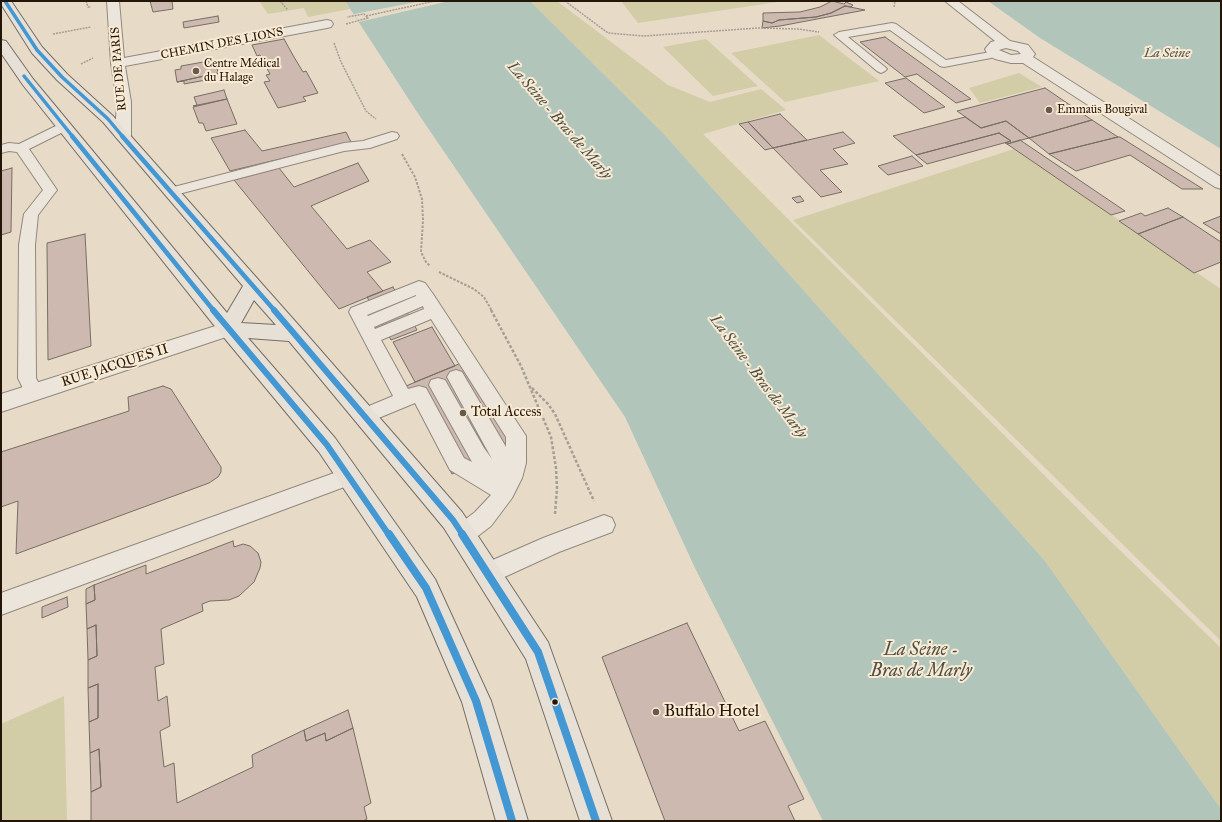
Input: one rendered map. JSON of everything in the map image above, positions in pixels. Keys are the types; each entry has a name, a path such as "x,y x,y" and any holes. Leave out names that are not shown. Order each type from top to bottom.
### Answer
{"main road":[{"path":"5,1 20,24"},
{"path":"20,24 12,43 22,74 228,329 327,445 426,588 476,700 512,821"},
{"path":"12,43 20,24"},
{"path":"12,43 37,50 62,77 108,119 295,334 453,520 538,652 596,821"},
{"path":"228,329 252,286"},
{"path":"228,329 295,334"}],"street":[{"name":"RUE DE PARIS","path":"113,1 118,63 124,102 122,136"},
{"path":"951,1 1006,44"},
{"name":"CHEMIN DES LIONS","path":"118,63 327,24"},
{"path":"1025,58 1028,54 1018,46 1006,44 996,45 994,47 993,52 996,54 1011,59 1025,58 1220,194"},
{"name":"RUE JACQUES II","path":"1,403 228,329"}],"lane":[{"path":"839,35 892,26 944,64 996,54"},
{"path":"839,35 881,69"},
{"path":"34,392 27,378 27,245 31,214 50,190 8,145 64,126"},
{"path":"171,192 344,147 365,145 392,136"},
{"path":"462,534 483,519 495,506 505,492 506,475 502,458 465,374 463,357 419,286 357,312 457,464 505,492"},
{"path":"368,330 431,304"},
{"path":"364,416 465,374"},
{"path":"438,385 477,454 505,492"},
{"path":"1,604 348,477"},
{"path":"487,574 551,545 604,525"}],"path":[{"path":"346,24 366,16 435,1"},
{"path":"565,1 608,33 644,36 758,28 798,29 839,35"},
{"path":"12,43 115,23"},
{"path":"327,24 341,62 366,111 384,125 415,176 422,199 423,220 421,252 426,262 431,266"},
{"path":"436,271 474,289 484,297 505,335 530,386 551,437 556,468 558,488 551,545"},
{"path":"530,386 556,414 604,525"}],"shaded area":[{"path":"259,1 345,1 350,9 308,17 304,8 268,14"},
{"path":"530,1 557,1 668,85 710,102 761,89 786,110 703,134 1100,531 1221,648 1221,809 1045,561 664,134"},
{"path":"621,1 784,1 638,23"},
{"path":"819,35 879,81 785,102 731,53"},
{"path":"706,39 758,86 713,96 663,47"},
{"path":"1019,73 1042,87 980,103 969,88"},
{"path":"1014,149 1221,289 1221,641 793,220"},
{"path":"64,696 67,821 1,821 1,724"}],"water":[{"name":"La Seine - Bras de Marly","path":"345,1 530,1 664,134 1045,561 1221,809 1221,821 823,821 695,568 625,417 417,112"},
{"name":"La Seine","path":"988,1 1221,1 1221,149 1040,38"}],"pier":[{"path":"422,1 449,1 359,22 354,14"}],"building":[{"path":"150,1 172,1 173,9 153,12"},
{"path":"832,1 844,4 846,2 853,5 851,7 845,6 831,13 816,17 779,20 772,23 763,21 763,13 800,12 820,7"},
{"path":"845,6 865,10 762,28 763,21 772,23 779,20 816,17 831,13"},
{"path":"218,16 219,22 184,28 183,22"},
{"path":"885,37 971,99 956,103 917,74 905,77 860,42"},
{"path":"284,39 303,72 306,71 318,93 303,97 306,101 278,108 264,82 270,81 266,75 270,74 264,63 260,64 258,60 262,59 260,55 257,56 252,45"},
{"name":"Centre Médical du Halage","path":"209,61 210,64 216,63 218,73 177,82 175,70 181,69 181,66"},
{"path":"218,73 212,75 212,79 184,84 184,81 177,82"},
{"path":"906,78 945,107 924,113 885,83"},
{"path":"1045,88 1092,120 1029,138 1006,121 981,128 957,111"},
{"path":"224,90 227,99 193,106 197,105 194,97"},
{"path":"227,99 237,124 206,131 203,123 199,123 193,107"},
{"path":"780,114 807,140 773,148 748,122"},
{"path":"965,117 981,128 1006,121 1029,138 1007,144 1005,143 1011,141 999,133 916,155 893,136"},
{"path":"1092,120 1118,137 1049,154 1029,138"},
{"path":"748,122 773,148 765,150 739,124"},
{"path":"245,130 262,151 346,132 351,142 230,171 211,138"},
{"path":"843,132 855,143 833,149 848,164 820,170 842,192 821,197 773,148"},
{"path":"999,133 1011,141 927,164 916,155"},
{"path":"1118,137 1203,189 1182,189 1130,155 1076,171 1049,154"},
{"path":"1020,140 1125,211 1111,215 1007,144"},
{"path":"912,156 923,166 888,175 878,166"},
{"path":"358,163 369,181 311,206 347,249 370,240 391,262 367,272 383,291 339,309 234,180 279,168 294,187"},
{"path":"12,168 11,232 1,235 1,171"},
{"path":"800,196 804,201 797,203 792,198"},
{"path":"1168,208 1183,217 1138,234 1119,221 1141,213 1145,216"},
{"path":"1221,216 1221,234 1203,223"},
{"path":"1183,217 1221,242 1221,262 1194,273 1138,234"},
{"path":"85,234 91,346 48,360 47,243"},
{"path":"393,287 417,330 391,340 367,297"},
{"path":"432,327 455,366 415,382 393,342"},
{"path":"473,358 525,440 452,474 406,386"},
{"path":"163,386 171,389 221,467 221,472 218,477 209,483 16,554 18,501 1,507 1,452 129,411 128,397"},
{"path":"233,541 234,547 243,544 250,546 258,553 261,562 254,582 239,596 229,600 210,601 202,604 203,611 161,629 164,664 155,667 158,701 167,696 170,726 160,731 164,767 174,763 177,803 253,767 252,755 304,730 306,741 325,733 326,741 353,728 371,803 364,807 367,819 363,821 91,821 91,792 101,787 99,749 90,753 89,722 98,718 98,684 88,688 88,660 97,656 96,625 87,629 86,604 95,600 94,585 146,565 146,574"},
{"path":"94,585 95,600 86,604 86,589"},
{"path":"67,597 68,607 42,618 42,607"},
{"path":"687,623 739,731 765,721 804,799 788,806 795,821 665,821 602,657"},
{"path":"96,625 97,656 88,660 87,629"},
{"path":"98,684 98,718 89,722 88,688"},
{"path":"348,710 353,728 326,741 325,733 306,741 304,730"},
{"path":"99,749 101,787 91,792 90,753"}],"transit line":[{"path":"5,1 37,50 62,77 108,119 295,334 453,520 538,652 596,821"},
{"path":"24,76 228,329 327,445 426,588 476,701 512,821"}],"place":[{"name":"Centre Médical du Halage","path":"196,71"},
{"name":"Emmaüs Bougival","path":"1049,110"},
{"name":"Total Access","path":"463,413"},
{"name":"Buffalo Hotel","path":"656,712"}]}
